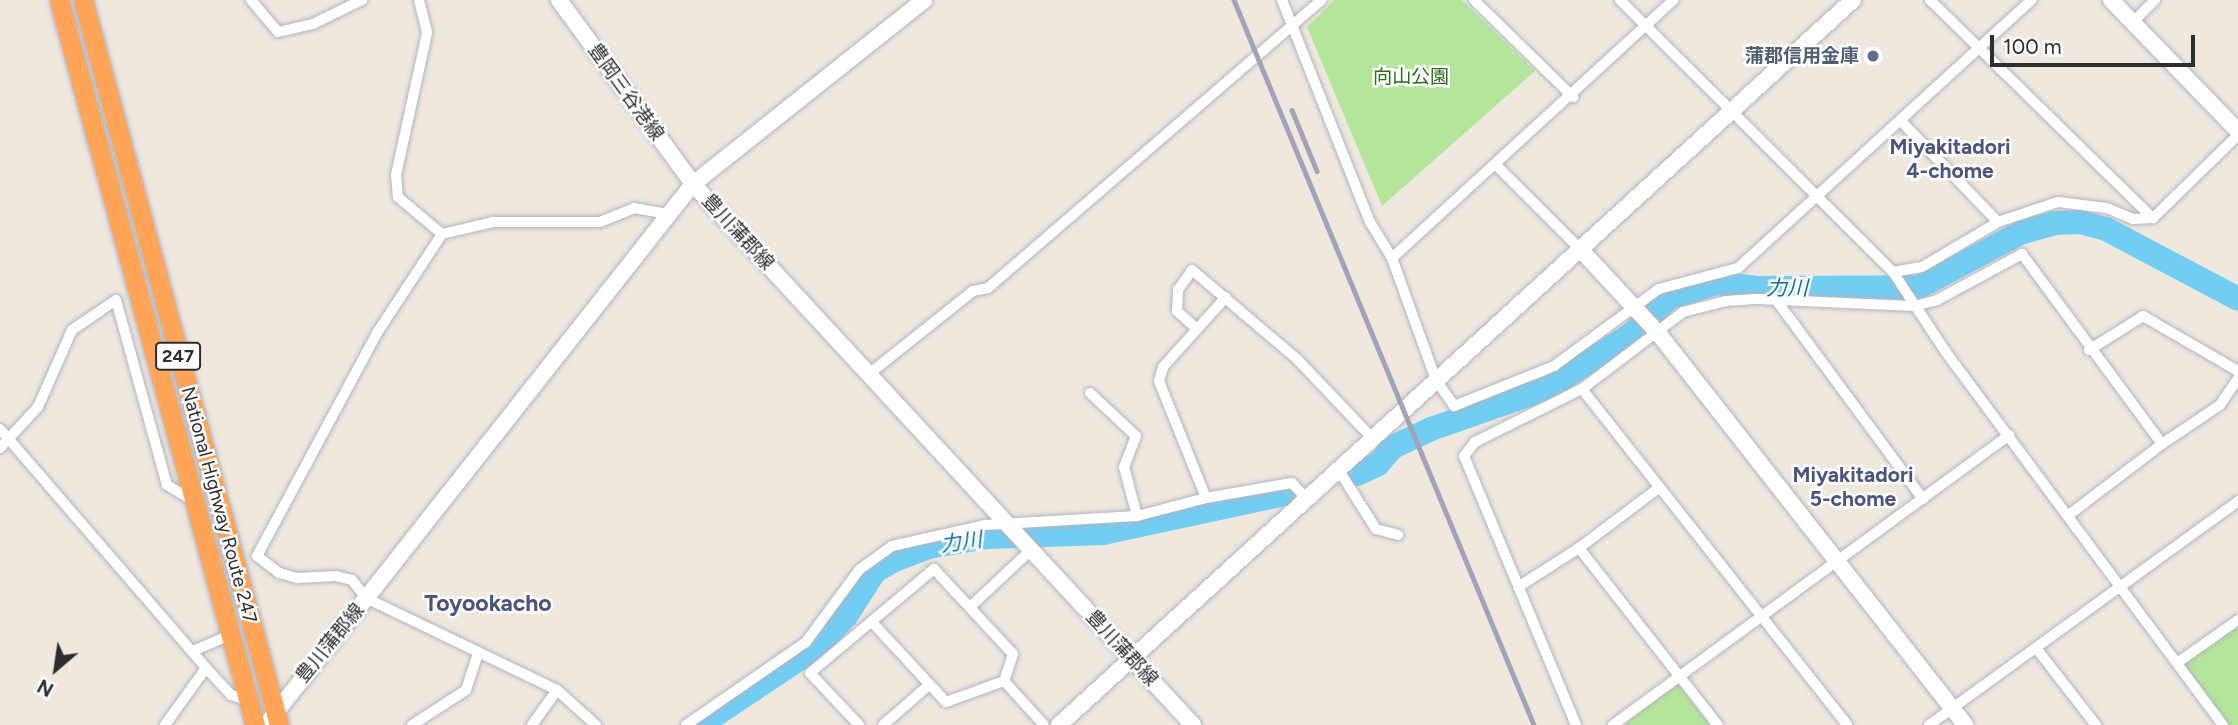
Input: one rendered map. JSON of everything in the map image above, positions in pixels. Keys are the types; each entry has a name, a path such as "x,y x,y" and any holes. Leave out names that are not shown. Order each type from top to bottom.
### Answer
{"highway":[{"name":"National Highway Route 247","path":"59,0 255,725"},
{"name":"National Highway Route 247","path":"83,0 274,720"}],"street":[{"path":"251,0 278,32 313,24 362,0"},
{"path":"419,0 427,33 396,175 398,197 442,234"},
{"name":"豊岡三谷港線","path":"559,0 693,184"},
{"path":"693,184 924,0"},
{"path":"1282,0 1296,25 1370,222 1392,258 1436,380 1454,406 1517,384 1554,366 1679,280 1738,268 2032,0"},
{"path":"870,374 974,291 988,288 1322,0"},
{"path":"1474,0 1573,97"},
{"path":"1620,0 1818,195 1894,274 2223,725"},
{"path":"1392,258 1573,97 1674,0"},
{"path":"1059,725 1853,0"},
{"path":"1930,0 2153,218"},
{"path":"1894,274 1922,267 1998,222 2058,202 2107,208 2133,219 2153,218 2238,133 2111,0"},
{"path":"2133,22 2155,0"},
{"path":"1900,121 1998,222"},
{"path":"1496,165 1638,309 1965,725"},
{"name":"豊川蒲郡線","path":"274,720 366,598 693,184 1193,725"},
{"path":"596,725 557,690 366,598 352,580 336,576 297,578 279,573 257,556 377,333 442,234 492,222 600,222 634,208 668,214"},
{"path":"1576,725 1464,456 1475,442 1582,389 1684,312 1726,301 1913,303 1937,300 2022,254 2089,350 2162,444"},
{"path":"1197,329 1177,311 1178,290 1192,270 1297,359 1372,438"},
{"path":"1206,498 1159,381 1163,367 1226,297"},
{"path":"0,448 38,407 72,330 116,300 167,485 194,501"},
{"path":"1777,301 1923,499"},
{"path":"2089,350 2143,316 2238,371"},
{"path":"2070,514 2162,444 2220,405 2238,378"},
{"path":"1582,389 1847,725"},
{"path":"1090,393 1136,436 1124,467 1136,516"},
{"path":"0,429 206,668 231,695 247,700"},
{"path":"1613,725 1761,614 2009,435"},
{"path":"1338,469 1376,529 1398,535"},
{"path":"686,725 806,642 872,557 919,537 1009,526 1136,516 1206,498 1292,483 1306,498"},
{"path":"1518,587 1579,548 1660,487"},
{"path":"1929,725 2121,583 2238,501"},
{"path":"970,607 1029,546"},
{"path":"1579,548 1718,725"},
{"path":"859,725 810,673 934,569 1013,654 1004,681 955,702 946,702 872,622"},
{"path":"2177,663 2238,620"},
{"path":"193,651 230,635"},
{"path":"2036,648 2096,725"},
{"path":"412,725 466,690 478,652"},
{"path":"165,725 206,668"},
{"path":"1004,681 1044,725"},
{"path":"883,725 929,685"},
{"path":"532,725 557,690"}],"green space":[{"name":"向山公園","path":"1334,0 1462,0 1535,71 1382,206 1307,27"},
{"path":"2238,620 2238,725 2223,725 2177,663"},
{"path":"1678,680 1709,725 1624,725"}],"waterway":[{"name":"力川","path":"1357,474 1378,464 1393,447 1431,429 1548,388 1633,333 1669,298 1717,283 1755,288 1919,287 2020,233 2054,223 2080,222 2106,229 2238,299"},
{"name":"力川","path":"700,725 817,647 846,616 875,571 892,561 928,547 987,537 1103,533 1285,494"}],"railway":[{"path":"1234,0 1534,725"},
{"path":"1292,110 1317,171"}],"place":[{"name":"蒲郡信用金庫","path":"1873,56"}],"district":[{"name":"Miyakitadori 4-chome","path":"1950,159"},
{"name":"Miyakitadori 5-chome","path":"1853,487"},
{"name":"Toyookacho","path":"488,603"}]}
